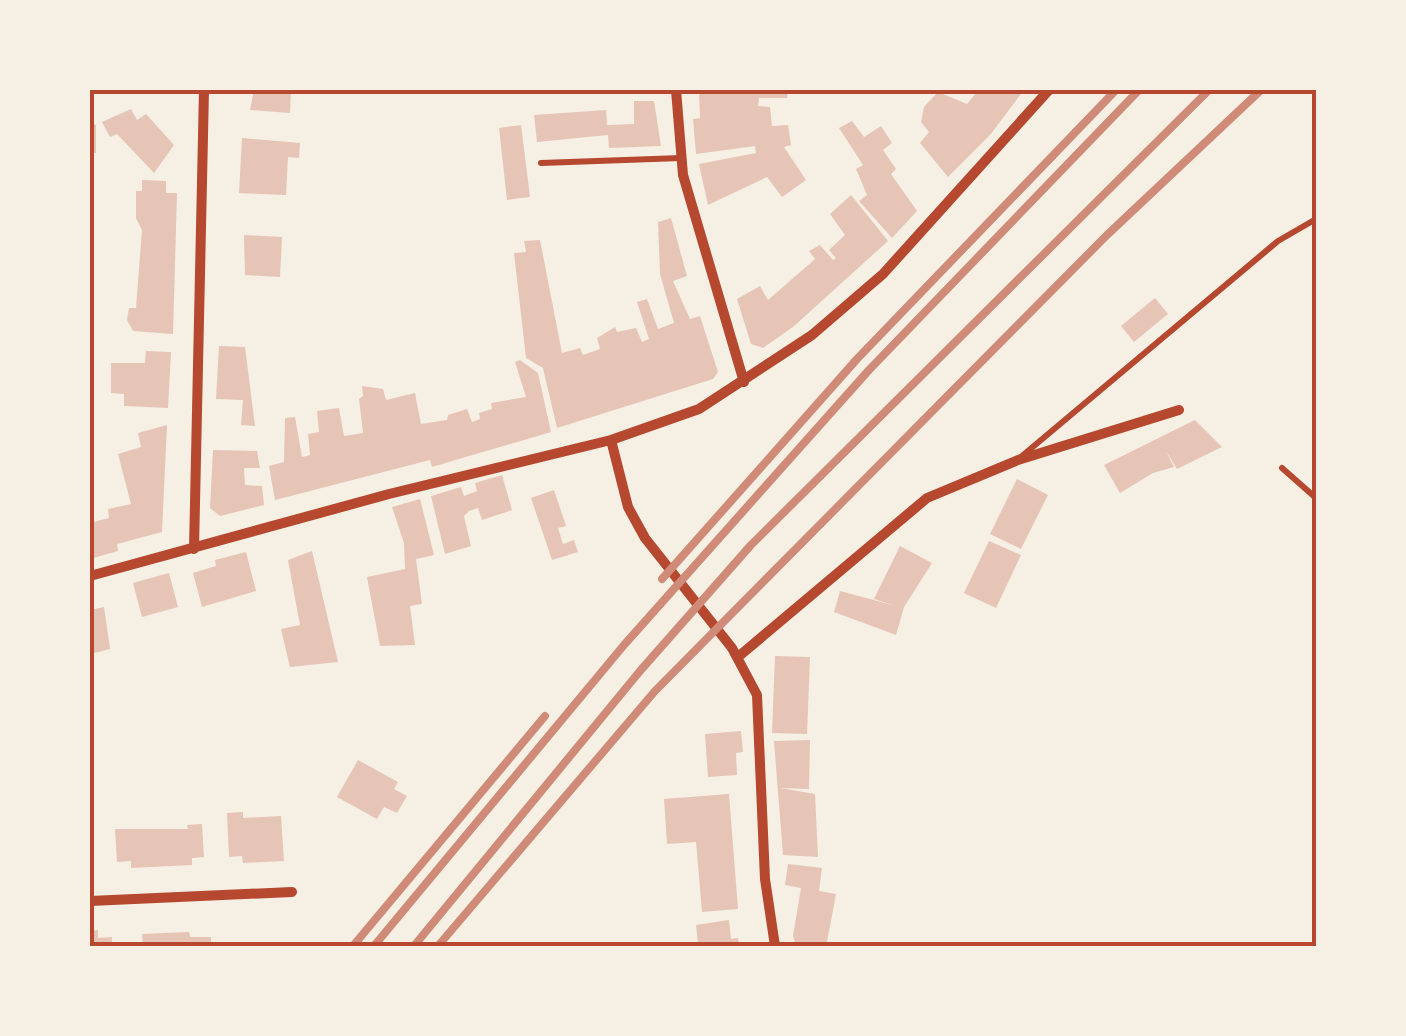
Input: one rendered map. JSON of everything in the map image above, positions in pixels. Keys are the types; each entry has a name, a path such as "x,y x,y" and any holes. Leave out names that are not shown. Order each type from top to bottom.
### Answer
{"street":[{"path":"194,549 204,90"},
{"path":"676,90 681,158 744,382"},
{"path":"90,576 389,494 610,440 700,409 812,335 884,274 1049,90"},
{"path":"735,652 928,498 1018,460 1179,410"},
{"path":"610,440 628,507 655,550 735,652 756,695 765,879 775,946"},
{"path":"90,902 292,892"}],"lane":[{"path":"542,163 681,158"},
{"path":"1018,460 1278,242 1316,219"},
{"path":"1282,468 1316,498"}],"building":[{"path":"254,90 291,90 290,113 250,110"},
{"path":"605,90 650,90 650,94 605,94"},
{"path":"699,90 788,90 787,98 759,98 758,106 770,107 772,126 788,125 791,145 784,147 806,180 782,197 767,177 708,205 699,164 756,153 755,146 696,154 693,119 700,118"},
{"path":"971,90 1024,90 990,135 948,177 920,143 929,132 921,122 924,107 938,92 967,104 976,93"},
{"path":"634,101 654,101 661,146 609,148 608,135 537,142 534,115 606,110 607,125 634,124"},
{"path":"131,109 137,120 146,114 174,145 154,173 117,134 110,137 102,122"},
{"path":"852,121 864,137 881,126 892,143 883,150 896,169 891,174 917,211 892,238 859,201 867,195 856,169 863,165 839,128"},
{"path":"90,122 96,125 96,153 90,154"},
{"path":"521,125 530,197 507,200 499,128"},
{"path":"242,138 300,143 299,158 288,157 286,195 239,193"},
{"path":"142,180 166,181 166,193 177,193 173,334 133,331 127,320 129,308 136,308 142,230 136,218 136,191 142,191"},
{"path":"851,195 888,241 793,327 763,348 751,344 737,299 760,286 768,300 815,259 809,251 820,245 833,260 836,258 829,250 845,235 830,214"},
{"path":"671,218 687,276 673,281 690,319 700,316 718,372 713,379 557,428 543,368 526,358 514,253 526,252 524,241 540,240 562,353 580,348 583,355 600,349 597,338 615,327 617,332 636,328 642,342 649,339 637,302 647,299 658,329 674,323 660,274 658,222"},
{"path":"244,235 282,237 280,277 245,275"},
{"path":"1155,298 1168,314 1134,342 1121,326"},
{"path":"219,346 245,347 255,426 241,425 243,400 216,399"},
{"path":"146,351 171,352 168,408 124,406 124,394 111,393 111,363 145,363"},
{"path":"520,360 538,373 551,432 432,467 430,460 275,500 269,466 284,462 285,418 295,417 302,457 310,455 308,434 319,432 317,411 339,408 344,436 363,433 359,399 363,396 362,386 383,389 386,400 415,393 421,424 447,420 448,415 467,409 472,422 480,419 479,413 492,409 491,403 526,397 515,362"},
{"path":"1195,420 1222,447 1177,469 1166,451 1174,467 1153,473 1120,493 1104,465"},
{"path":"167,425 162,532 117,544 118,551 90,559 90,523 109,518 108,509 131,504 118,454 141,447 138,433"},
{"path":"213,450 257,451 260,468 244,468 245,485 262,486 264,505 220,516 210,508"},
{"path":"502,475 512,510 482,520 478,508 469,511 464,516 471,546 445,554 431,496 461,487 464,496 477,491 475,483"},
{"path":"1017,479 1048,495 1021,549 990,534"},
{"path":"554,490 566,526 558,528 563,544 574,540 578,552 552,560 531,498"},
{"path":"420,499 434,555 416,559 422,604 410,606 415,645 380,646 367,577 405,569 404,543 392,507"},
{"path":"989,541 1021,555 996,608 964,593"},
{"path":"900,546 932,563 904,607 896,635 834,612 840,591 896,606 874,599"},
{"path":"312,551 338,662 290,667 281,629 300,625 288,560"},
{"path":"246,552 256,591 202,607 193,573 216,566 215,560"},
{"path":"169,573 178,607 142,617 133,583"},
{"path":"104,607 110,649 90,654 90,610"},
{"path":"775,656 810,657 807,734 772,733"},
{"path":"741,731 743,752 736,753 737,775 708,777 705,734"},
{"path":"810,740 809,789 780,788 815,794 818,857 783,855 774,741"},
{"path":"358,760 398,782 394,789 407,796 397,813 384,807 377,819 337,797"},
{"path":"729,794 738,909 702,912 696,842 667,844 664,799"},
{"path":"243,812 243,818 281,816 284,861 243,863 242,856 229,857 227,813"},
{"path":"202,824 204,857 192,858 192,865 131,868 131,861 117,862 115,829 188,829 187,825"},
{"path":"788,864 822,868 819,891 836,894 827,942 839,946 796,946 793,936 801,888 785,885"},
{"path":"729,920 731,939 738,938 739,946 698,943 696,925"},
{"path":"98,930 98,938 112,937 112,946 90,946 90,931"},
{"path":"189,932 190,937 211,937 211,946 143,946 142,934"}],"railway":[{"path":"662,579 857,359 1116,90"},
{"path":"374,946 624,645 869,370 1139,90"},
{"path":"414,946 640,671 751,545 1209,90"},
{"path":"438,946 655,691 1107,235 1261,90"},
{"path":"353,946 545,716"}]}
